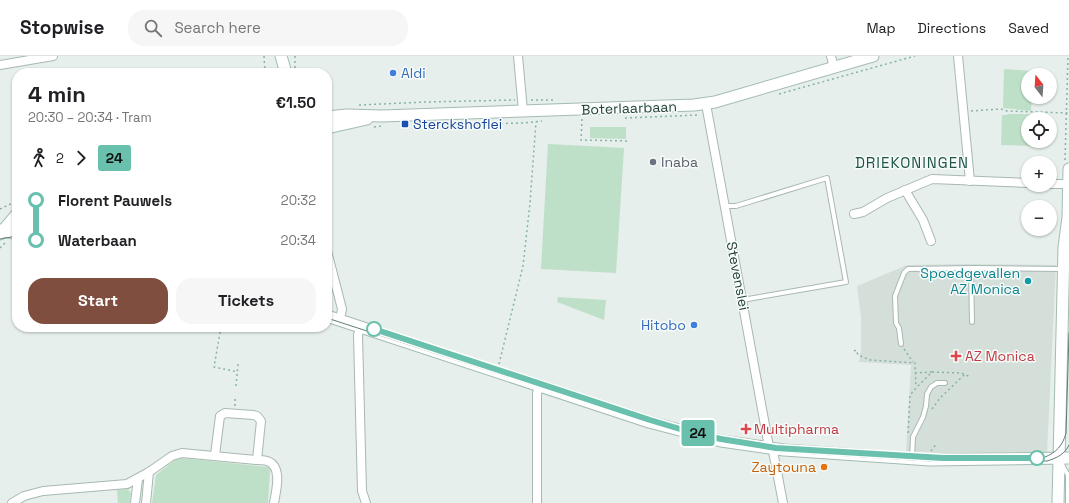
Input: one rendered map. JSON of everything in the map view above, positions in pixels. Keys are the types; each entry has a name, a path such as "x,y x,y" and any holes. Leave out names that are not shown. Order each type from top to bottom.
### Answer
{"street":[{"path":"0,65 53,56"},
{"path":"278,68 280,56"},
{"path":"280,56 284,68"},
{"path":"518,56 523,106"},
{"path":"831,56 834,68"},
{"name":"Boterlaarbaan","path":"332,127 349,124 523,106 684,106 706,104 873,56"},
{"path":"958,56 970,181"},
{"name":"Stevenslei","path":"706,104 769,446 772,451 783,503"},
{"name":"Boterlaarbaan","path":"332,116 347,115 380,121"},
{"path":"1058,503 1064,459 1063,269 1064,240 1069,206 1069,169"},
{"path":"854,214 863,212 887,198 932,179 1021,183"},
{"path":"1057,184 1069,184"},
{"path":"905,190 923,220 931,241"},
{"path":"12,218 1,229 12,232"},
{"path":"332,270 342,309 340,320"},
{"path":"332,318 675,429 721,440 771,449 912,459 1064,459"},
{"path":"360,327 358,335 362,491 366,503"},
{"path":"537,503 537,393 540,385"},
{"path":"215,455 220,416 226,413 254,415 261,421 258,460"},
{"path":"12,503 24,496 35,493 127,484 138,479 177,454 182,453 215,455 267,461 272,463 276,471 274,503"},
{"path":"146,503 149,472"},
{"path":"135,503 138,479"}],"lane":[{"path":"724,206 736,206 827,178 846,282 742,300"},
{"path":"972,322 972,271 974,268"},
{"path":"902,344 900,328 896,323 895,296 904,273 908,269 1063,269"},
{"path":"912,459 913,437 922,419 926,406 927,394 931,387 937,383 945,382"},
{"path":"1064,459 1068,474 1068,503"}],"path":[{"path":"264,56 264,68"},
{"path":"295,56 296,68"},
{"path":"353,106 426,102 523,106 559,99"},
{"path":"964,112 1001,109 1008,111 1069,113"},
{"path":"582,119 581,140 628,141"},
{"path":"367,127 380,121"},
{"path":"435,125 536,122 530,203 523,266 498,371"},
{"path":"0,209 12,203"},
{"path":"220,332 214,367 238,372"},
{"path":"902,344 913,362 916,363 916,388"},
{"path":"854,351 856,350 858,355 870,360 913,362"},
{"path":"236,386 238,364"},
{"path":"915,373 932,372 965,374 971,377"},
{"path":"908,434 910,395 932,372"},
{"path":"922,419 936,406 940,398 965,374"}],"shaded area":[{"name":"AZ Monica","path":"907,265 1056,265 1047,452 906,453 911,365 859,362 861,351 861,317 857,286"}],"green space":[{"path":"1004,69 1021,70 1021,104 1032,104 1031,111 1003,108"},
{"path":"1021,114 1021,146 1001,145 1002,115"},
{"path":"590,127 626,127 626,139 590,138"},
{"path":"548,144 624,148 616,273 541,269"},
{"path":"558,297 606,300 604,320 557,302"},
{"path":"181,458 268,467 270,471 268,503 152,503 156,475 175,460"},
{"path":"128,489 131,493 130,503 118,503 117,490"}],"tram line":[{"path":"0,239 12,237"},
{"path":"332,320 649,423 721,442 784,452 930,461 1047,461 1060,455 1069,445"},
{"name":"24","path":"374,329 650,420 690,432 721,439 776,448 907,457 1037,458"},
{"path":"1045,457 1058,448 1066,433 1069,333"}],"place":[{"name":"Aldi","path":"393,73"},
{"name":"Sterckshoflei","path":"405,124"},
{"name":"Inaba","path":"653,162"},
{"name":"Spoedgevallen AZ Monica","path":"1028,281"},
{"name":"Hitobo","path":"694,325"},
{"name":"AZ Monica","path":"956,356"},
{"name":"Multipharma","path":"746,429"},
{"name":"Zaytouna","path":"824,467"}],"district":[{"name":"DRIEKONINGEN","path":"912,163"}]}
